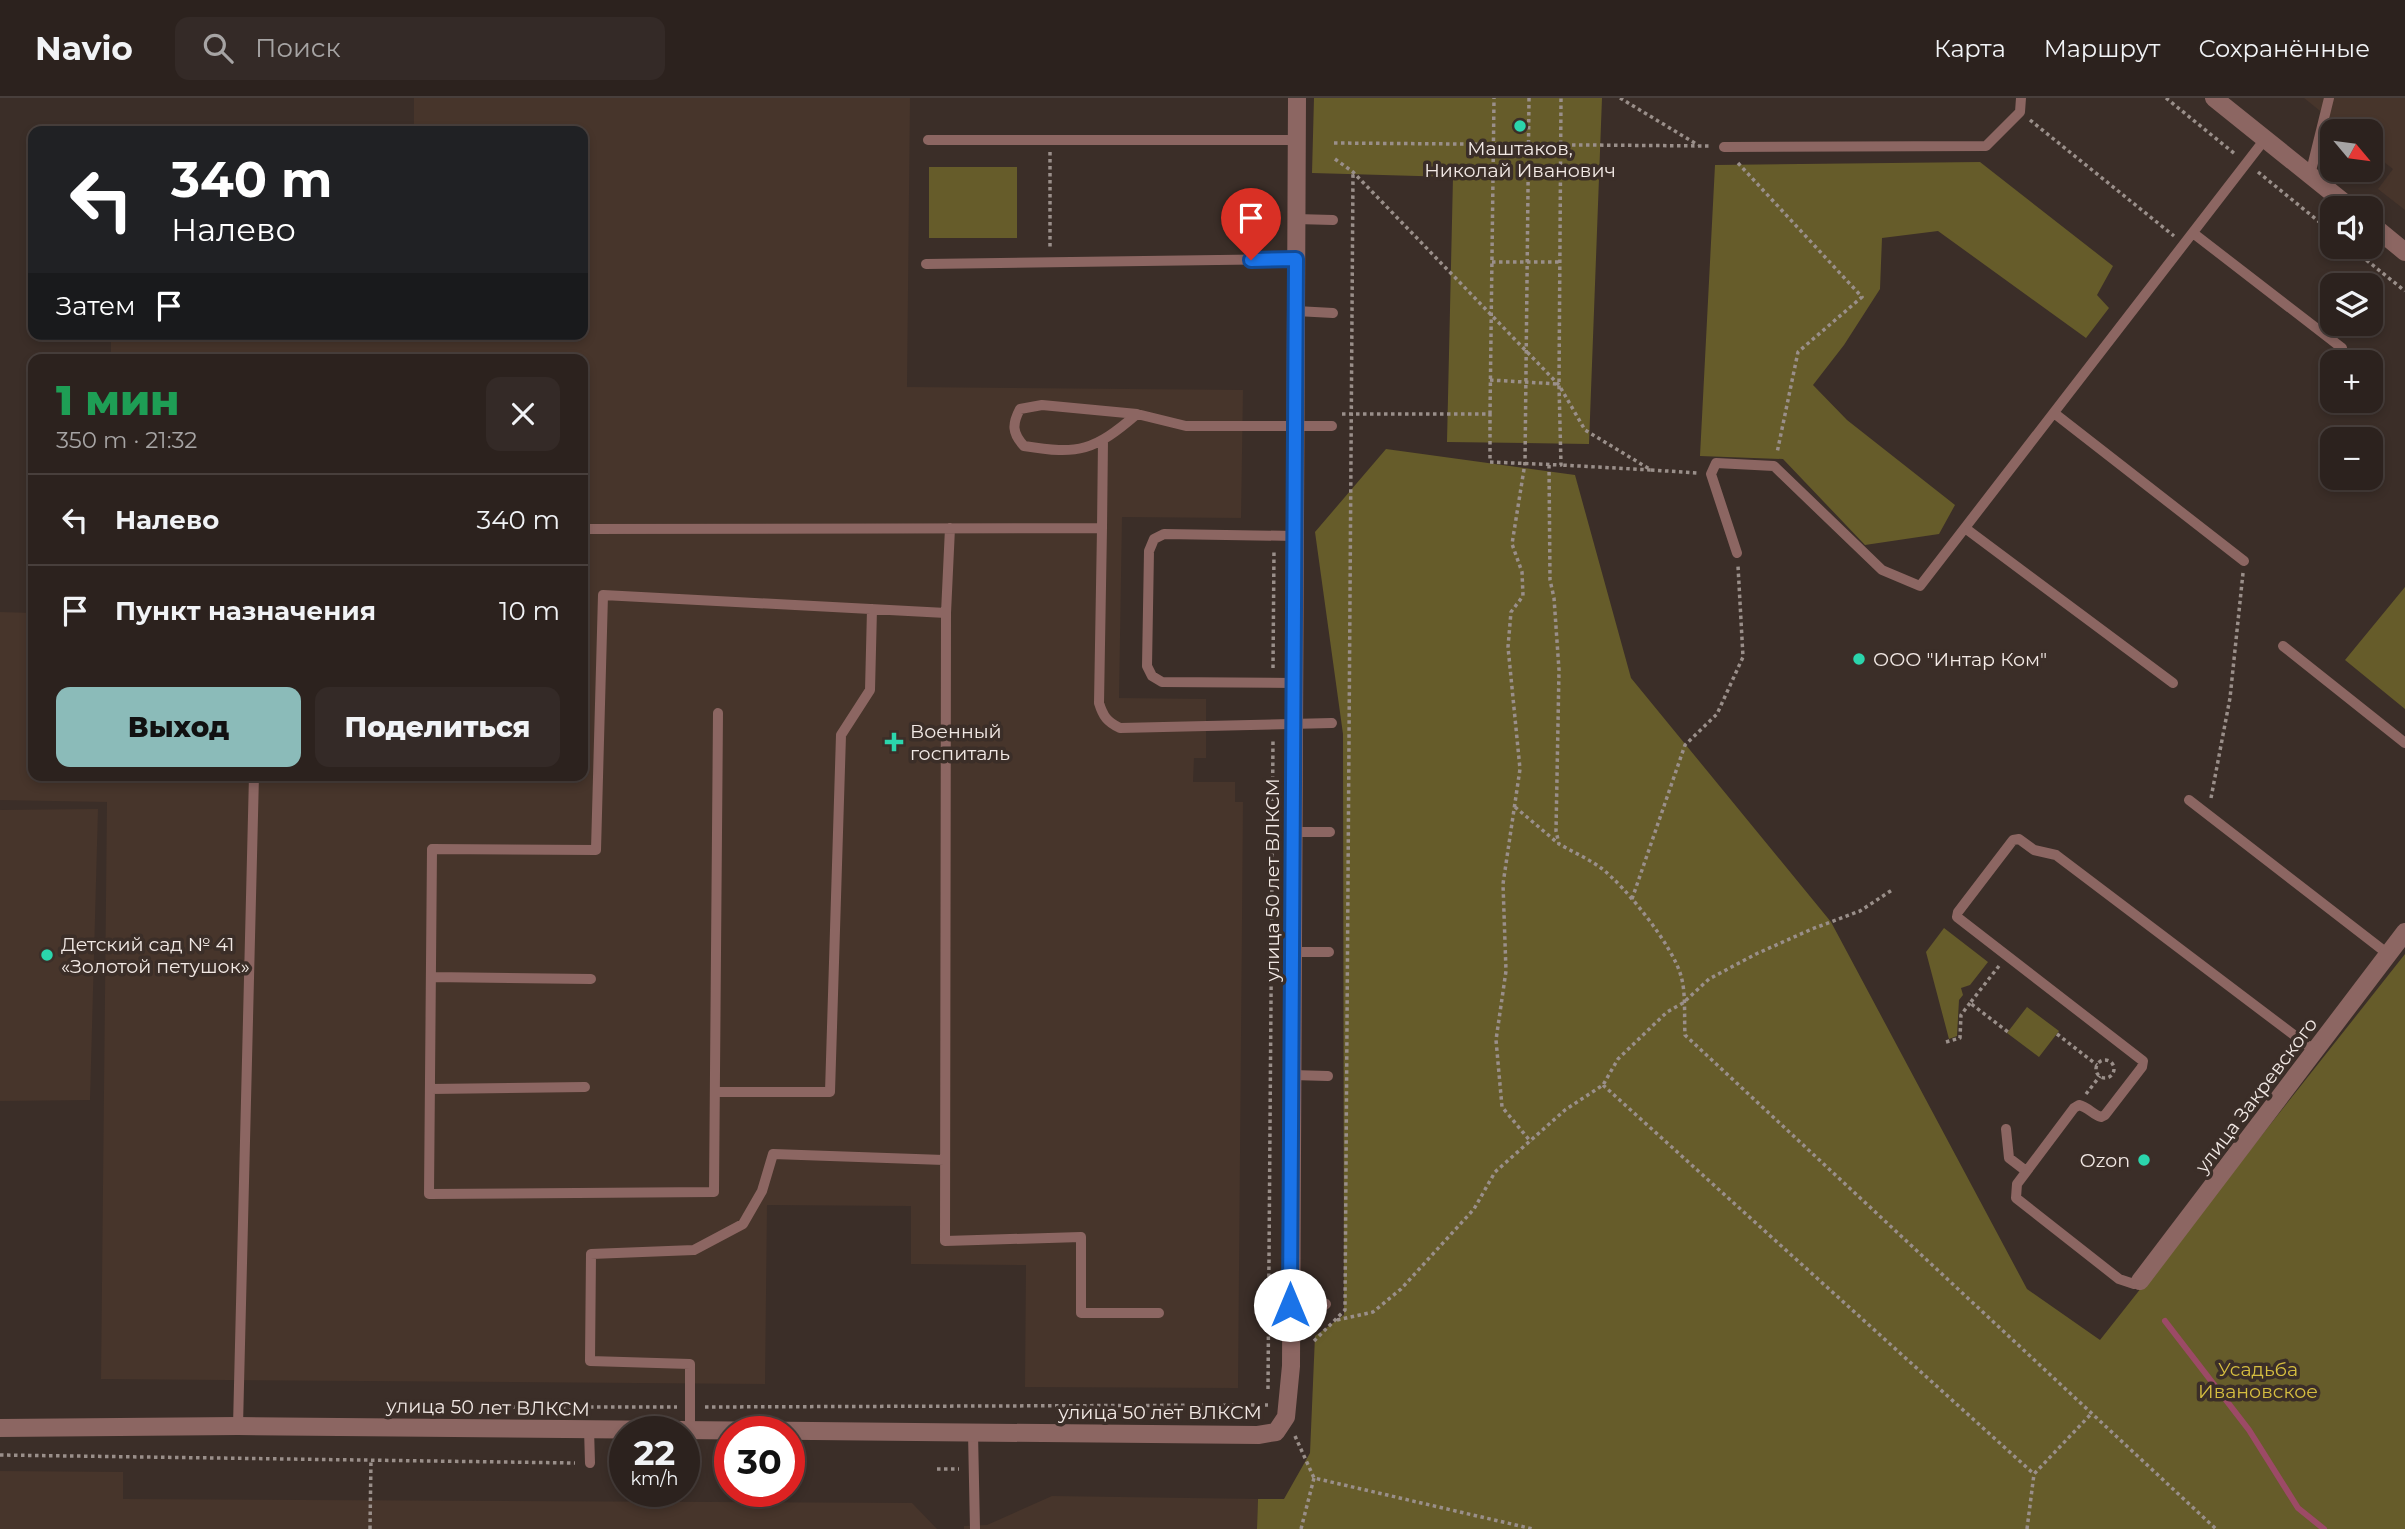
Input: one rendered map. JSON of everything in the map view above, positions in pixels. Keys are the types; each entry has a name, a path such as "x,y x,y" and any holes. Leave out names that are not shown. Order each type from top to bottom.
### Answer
{"street":[{"name":"улица 50 лет ВЛКСМ","path":"700,1430 1258,1435 1276,1432 1286,1417 1290,1366 1297,98"},
{"path":"2214,98 2336,196"},
{"path":"2383,234 2405,251"},
{"name":"улица Закревского","path":"2140,1281 2405,932"},
{"name":"улица 50 лет ВЛКСМ","path":"0,1427 609,1429"}],"lane":[{"path":"1724,147 1986,146 2020,112 2021,98"},
{"path":"2310,175 2329,98"},
{"path":"1737,553 1712,474 1716,463 1774,466 1882,570 1920,586 2265,139"},
{"path":"928,140 1296,140"},
{"path":"1296,219 1333,220"},
{"path":"2193,233 2342,348"},
{"path":"926,264 1296,259"},
{"path":"1296,312 1333,313"},
{"path":"1137,414 1084,450 1062,452 1024,446 1015,436 1013,428 1020,409 1042,405 1137,414 1186,426 1332,426"},
{"path":"2054,413 2244,561"},
{"path":"1102,440 1099,704 1103,716 1119,728 1332,723"},
{"path":"950,528 946,613 945,1241 1081,1237 1081,1313 1159,1312"},
{"path":"588,529 1102,528"},
{"path":"1965,528 2173,683"},
{"path":"1294,683 1162,682 1152,676 1147,666 1149,551 1154,539 1164,534 1295,536"},
{"path":"719,713 714,1192 429,1194 432,849 596,850 603,595 946,613"},
{"path":"715,1093 830,1092 841,735 870,690 872,610"},
{"path":"2283,646 2405,743"},
{"path":"238,1426 254,781"},
{"path":"2189,800 2388,954"},
{"path":"1293,832 1330,832"},
{"path":"2140,1281 2134,1284 2119,1279 2020,1204 2015,1191 2026,1171 2074,1108 2084,1106 2097,1116 2105,1115 2143,1061 1957,916 2012,840 2016,838 2034,850 2056,855 2315,1051"},
{"path":"1292,952 1329,952"},
{"path":"431,977 591,979"},
{"path":"1292,1075 1328,1076"},
{"path":"430,1089 585,1087"},
{"path":"2006,1129 2009,1158 2026,1171"},
{"path":"690,1416 690,1364 590,1361 591,1254 694,1250 743,1224 762,1191 773,1154 944,1160"},
{"path":"1290,1347 1313,1314 1326,1304"},
{"path":"589,1429 590,1463"},
{"path":"973,1433 975,1529"}],"path":[{"path":"1494,98 1490,462 1712,474"},
{"path":"1529,98 1525,464 1512,544 1522,572 1523,596 1511,612 1508,647 1520,769 1503,884 1506,971 1496,1040 1502,1107 1531,1142"},
{"path":"1561,98 1561,465"},
{"path":"1334,143 1700,146 1620,98"},
{"path":"2020,112 2184,244"},
{"path":"1049,140 1050,262"},
{"path":"1724,147 1862,297 1798,352 1774,466"},
{"path":"1335,159 1353,173 1559,384 1585,430 1651,470"},
{"path":"1290,1366 1345,1310 1353,173"},
{"path":"2365,259 2405,291"},
{"path":"1492,262 1561,261"},
{"path":"1490,380 1559,384"},
{"path":"1333,414 1490,414"},
{"path":"1549,465 1550,580 1554,598 1559,670 1556,831 1559,844"},
{"path":"1273,683 1274,536"},
{"path":"1632,899 1685,745 1717,714 1743,657 1737,553"},
{"path":"2207,814 2230,698 2244,561"},
{"path":"1268,1391 1273,725"},
{"path":"1515,807 1559,844 1602,869 1632,899 1658,931 1682,977 1685,1035 2216,1529"},
{"path":"1337,1321 1373,1312 1401,1289 1474,1209 1495,1172 1565,1110 1603,1085 1618,1059 1667,1013 1683,1003 1709,979 1756,954 1860,911 1892,890"},
{"path":"1946,1042 1960,1038 1961,1016 2007,956"},
{"path":"1970,1003 2008,1032"},
{"path":"2057,1034 2097,1065"},
{"path":"2106,1060 2113,1065 2114,1070 2108,1077 2104,1077 2097,1072 2097,1065 2106,1060"},
{"path":"1603,1085 2034,1474"},
{"path":"485,1407 1268,1405 1273,1395"},
{"path":"2027,1529 2034,1474 2092,1413"},
{"path":"1286,1417 1314,1478 1301,1529"},
{"path":"0,1455 590,1463"},
{"path":"370,1529 371,1459"},
{"path":"937,1469 975,1469"},
{"path":"1314,1478 1533,1529"}],"shaded area":[{"name":"Военный госпиталь","path":"414,98 910,98 907,387 1243,390 1241,518 1122,517 1119,698 1206,699 1206,758 1194,758 1193,782 1235,782 1235,802 1243,802 1238,1388 1025,1387 1026,1265 911,1264 911,1206 767,1205 765,1384 101,1379 107,802 0,800 0,612 28,613 28,781 588,781 588,354 111,354 111,340 588,340 588,126 414,126"},
{"path":"2304,98 2405,98 2405,210 2378,189 2393,169 2384,162 2384,119 2330,119"},
{"name":"Детский сад № 41 «Золотой петушок»","path":"98,809 90,1100 0,1101 0,810"},
{"path":"0,1471 123,1472 123,1499 609,1501 609,1507 700,1507 700,1502 714,1502 714,1507 805,1507 805,1502 912,1503 937,1529 0,1529"},
{"path":"1052,1496 1258,1499 1257,1529 964,1529 964,1526 987,1525"}],"green space":[{"path":"1314,98 1602,98 1589,444 1447,442 1453,177 1312,173"},
{"path":"1980,162 2113,266 2097,295 2109,308 2086,338 1938,231 1882,238 1880,289 1844,345 1813,385 1847,420 1955,505 1939,534 1865,545 1783,459 1700,456 1715,165"},
{"path":"929,167 1017,167 1017,238 929,238"},
{"name":"Усадьба Ивановское","path":"1386,449 1575,475 1631,678 1831,922 2027,1289 2100,1340 2405,954 2405,1529 1257,1529 1258,1499 1284,1499 1310,1453 1315,1336 1344,1315 1343,734 1315,532"},
{"path":"2405,587 2405,709 2345,660"},
{"path":"1944,928 1988,962 1970,985 1961,988 1963,995 1959,1000 1957,1036 1949,1039 1926,952"},
{"path":"2027,1007 2059,1031 2039,1057 2007,1033"}],"waterway":[{"path":"2165,1321 2249,1430 2298,1508 2324,1529"}],"place":[{"name":"Маштаков, Николай Иванович","path":"1520,126"},
{"name":"ООО \"Интар Ком\"","path":"1859,659"},
{"name":"Военный госпиталь","path":"894,742"},
{"name":"Детский сад № 41 «Золотой петушок»","path":"47,955"},
{"name":"Ozon","path":"2144,1160"}],"route":[{"path":"1251,260 1296,259 1290,1305"}]}
